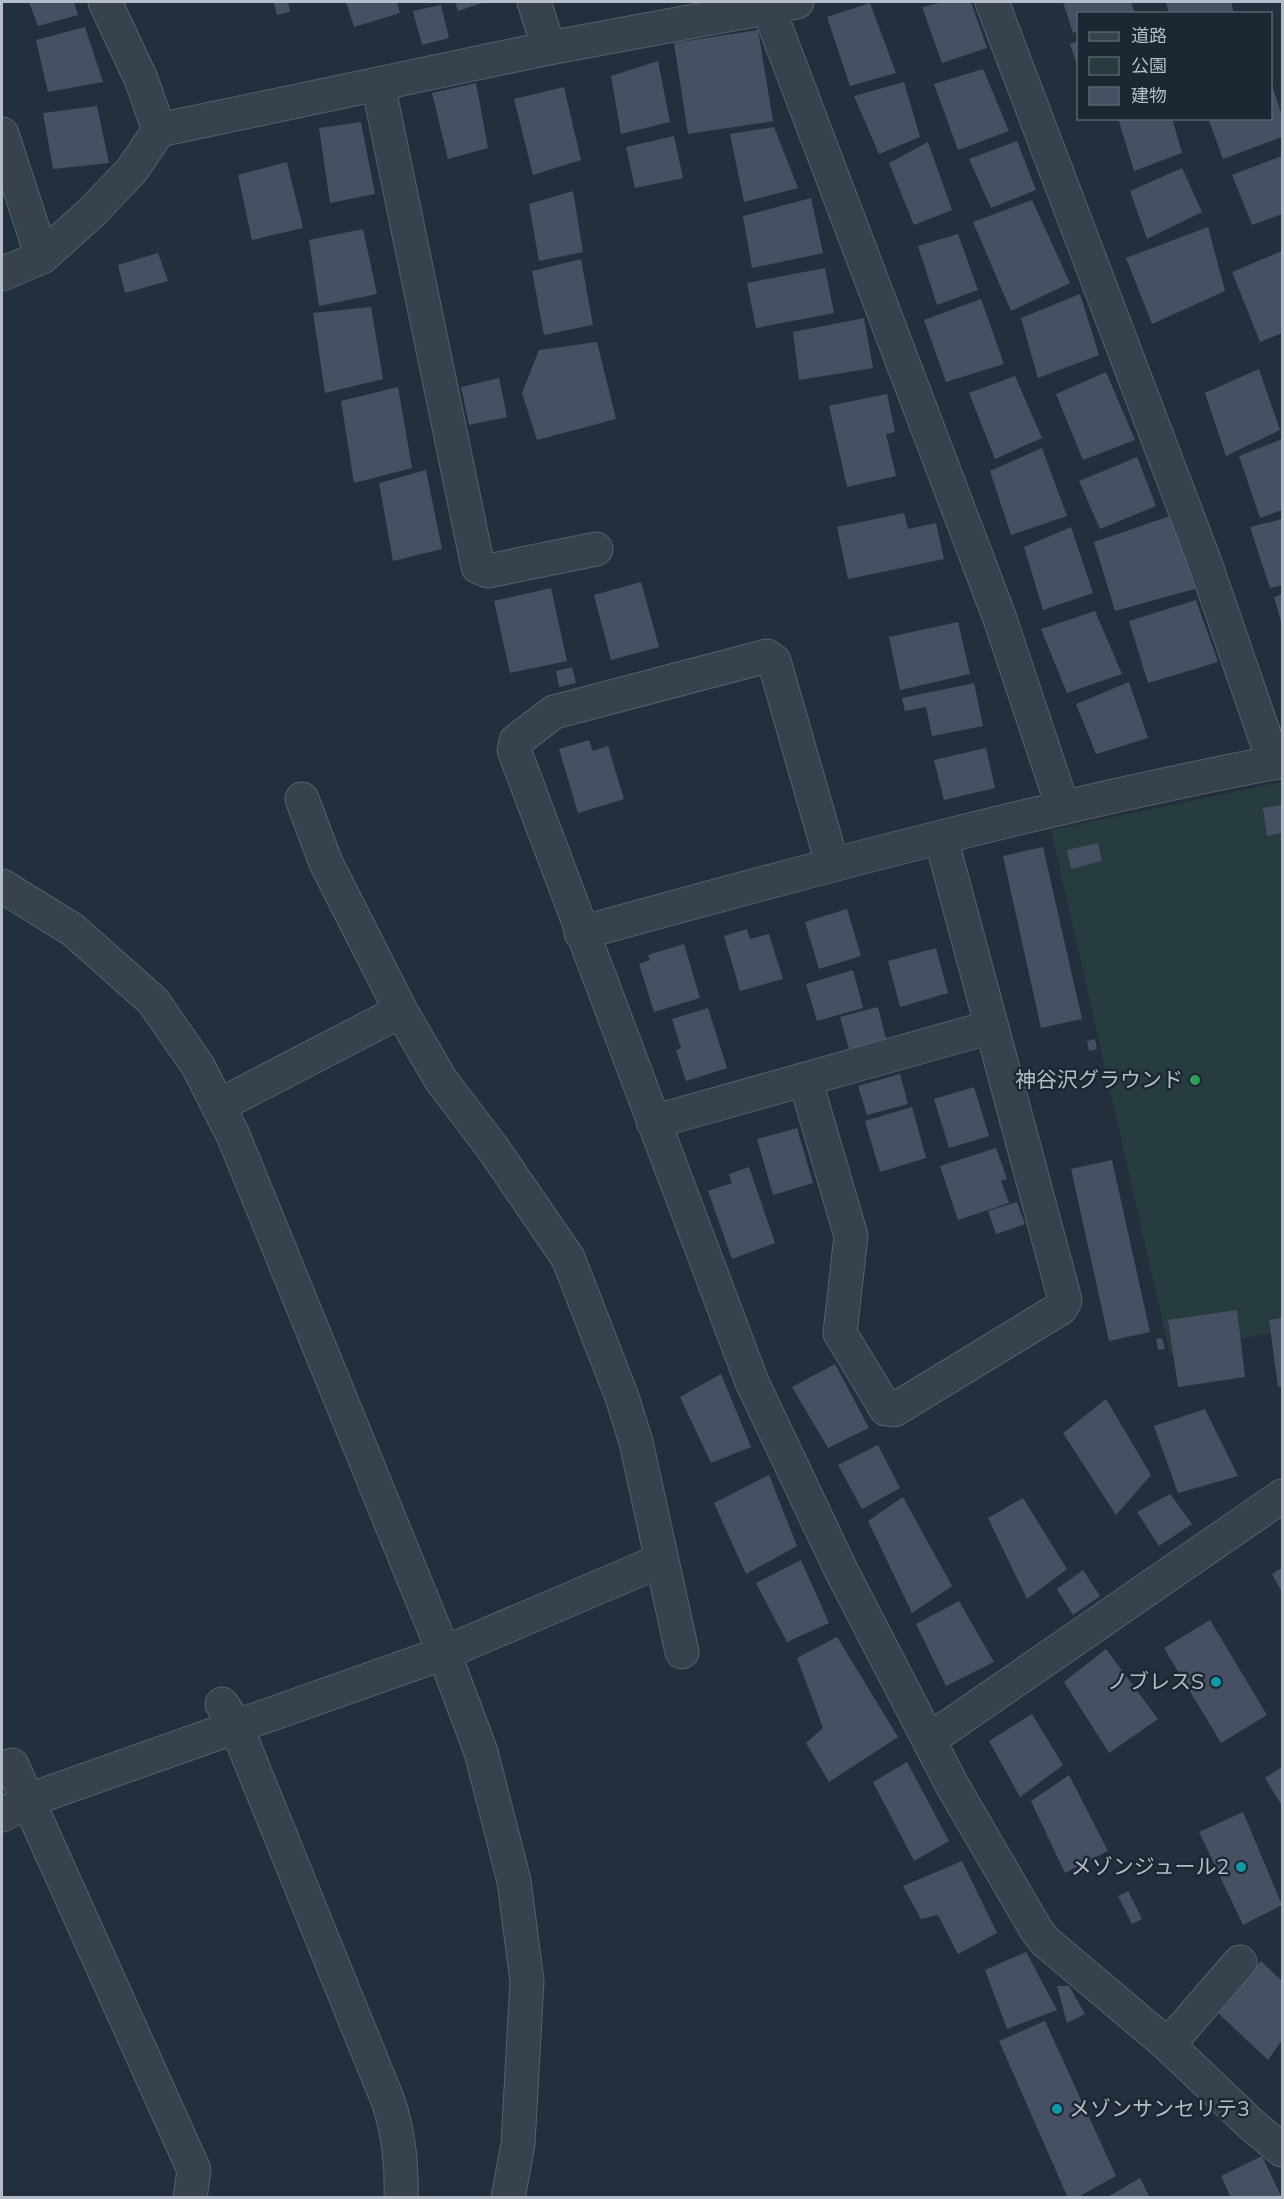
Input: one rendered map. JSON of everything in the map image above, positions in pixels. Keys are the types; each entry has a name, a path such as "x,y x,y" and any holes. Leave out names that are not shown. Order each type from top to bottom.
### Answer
{"street":[{"path":"105,2 141,79 159,130"},
{"path":"534,2 549,48"},
{"path":"581,933 832,863 1063,808 1278,762 1204,560 992,2"},
{"path":"2,274 42,257 91,213 132,170 159,130 549,48 777,3 999,616 1063,808"},
{"path":"378,84 478,567 488,571 596,549"},
{"path":"2,134 42,257"},
{"path":"832,863 774,661 766,656 554,712 516,741 514,750 581,933 753,1382 841,1570 952,1785 1037,1931 1168,2045 1253,2126 1282,2150"},
{"path":"302,799 326,863 401,1011 441,1080 492,1147 568,1258 622,1396 636,1442 682,1652"},
{"path":"805,1079 851,1236 840,1333 886,1409 894,1410 1061,1308 1065,1300 941,838"},
{"path":"2,886 73,930 153,1001 198,1066 233,1135 444,1653 481,1752 514,1881 527,1981 518,2144 508,2198"},
{"path":"218,1106 401,1011"},
{"path":"653,1122 990,1027"},
{"path":"929,1740 1282,1496"},
{"path":"15,1807 229,1715 444,1653 662,1560"},
{"path":"229,1715 388,2101 396,2125 401,2162 400,2198"},
{"path":"12,1765 15,1807 194,2170 190,2198"},
{"path":"1168,2045 1240,1962"}],"green space":[{"name":"神谷沢グラウンド","path":"1282,782 1282,1330 1170,1354 1051,830"}],"building":[{"path":"29,2 74,2 78,15 38,26"},
{"path":"288,2 290,12 277,15 274,3"},
{"path":"346,2 397,2 400,13 354,27"},
{"path":"455,2 485,2 458,11"},
{"path":"944,2 971,2 987,48 942,63 922,7"},
{"path":"1063,2 1131,2 1134,12 1077,12 1077,31 1073,33"},
{"path":"1166,2 1231,2 1234,12 1168,12"},
{"path":"870,3 896,73 850,86 827,17"},
{"path":"441,5 449,38 422,45 413,11"},
{"path":"85,27 103,82 48,92 36,40"},
{"path":"758,30 773,121 688,134 674,43"},
{"path":"1077,41 1077,64 1070,44"},
{"path":"658,61 670,122 621,134 611,76"},
{"path":"983,69 1009,131 958,150 934,84"},
{"path":"904,82 920,137 879,154 854,96"},
{"path":"476,83 488,148 448,159 432,93"},
{"path":"1272,85 1282,116 1282,137 1223,159 1209,120 1272,120"},
{"path":"564,87 581,160 533,175 514,99"},
{"path":"97,106 109,163 53,169 43,113"},
{"path":"1119,120 1173,120 1182,153 1134,171"},
{"path":"361,122 375,194 330,203 319,128"},
{"path":"774,127 798,188 744,202 730,134"},
{"path":"674,136 683,178 635,188 626,147"},
{"path":"1017,141 1036,190 991,208 969,159"},
{"path":"928,142 952,210 914,225 889,163"},
{"path":"1282,156 1282,214 1252,225 1232,175"},
{"path":"287,162 303,228 252,240 238,175"},
{"path":"1182,168 1202,212 1147,239 1130,191"},
{"path":"573,191 583,252 539,261 529,204"},
{"path":"811,198 823,253 752,268 743,216"},
{"path":"1032,200 1070,283 1011,311 973,222"},
{"path":"1208,227 1225,291 1152,324 1126,258"},
{"path":"363,229 377,294 319,306 309,240"},
{"path":"958,234 978,290 937,305 918,246"},
{"path":"1282,251 1282,333 1260,342 1232,272"},
{"path":"158,253 168,281 125,293 118,265"},
{"path":"581,259 593,325 544,335 532,271"},
{"path":"825,268 834,313 756,328 747,283"},
{"path":"1080,294 1099,355 1038,378 1021,318"},
{"path":"981,299 1004,364 946,382 924,320"},
{"path":"371,307 383,379 325,393 313,313"},
{"path":"864,318 873,368 799,380 793,332"},
{"path":"597,342 616,419 537,440 522,393 539,350"},
{"path":"1259,369 1280,430 1226,456 1205,393"},
{"path":"1106,372 1135,440 1083,460 1056,394"},
{"path":"1015,376 1042,438 995,459 969,393"},
{"path":"499,378 507,417 469,425 461,387"},
{"path":"398,387 412,468 354,483 341,401"},
{"path":"887,394 895,432 886,434 896,476 847,487 829,406"},
{"path":"1282,439 1282,510 1260,518 1239,456"},
{"path":"1042,448 1067,516 1011,535 990,471"},
{"path":"1137,457 1156,506 1100,529 1079,481"},
{"path":"426,470 442,549 393,561 379,483"},
{"path":"904,513 908,529 936,523 944,559 848,579 837,527"},
{"path":"1170,516 1198,588 1115,611 1094,542"},
{"path":"1282,519 1282,585 1270,588 1250,527"},
{"path":"1071,527 1093,593 1043,610 1024,547"},
{"path":"641,582 659,647 611,660 594,595"},
{"path":"551,588 567,661 510,673 494,601"},
{"path":"1282,594 1282,625 1274,597"},
{"path":"1196,600 1218,662 1148,683 1129,621"},
{"path":"1095,611 1122,674 1067,693 1041,629"},
{"path":"958,622 970,674 900,690 889,637"},
{"path":"572,667 576,683 559,687 556,671"},
{"path":"1129,682 1148,738 1096,754 1076,704"},
{"path":"974,683 983,726 932,736 926,707 905,711 902,698"},
{"path":"589,740 593,751 608,746 624,799 578,813 559,749"},
{"path":"986,748 995,788 944,800 934,760"},
{"path":"1282,805 1282,833 1267,836 1263,808"},
{"path":"1098,843 1102,861 1071,869 1067,850"},
{"path":"1043,847 1082,1019 1041,1028 1003,856"},
{"path":"847,909 861,956 819,969 805,922"},
{"path":"747,929 750,939 769,934 783,979 740,991 724,936"},
{"path":"684,944 700,998 654,1012 639,964 650,960 648,955"},
{"path":"936,948 948,993 900,1007 888,961"},
{"path":"853,970 863,1008 817,1021 806,984"},
{"path":"878,1007 886,1039 849,1049 840,1017"},
{"path":"708,1008 727,1068 686,1081 676,1050 681,1048 672,1019"},
{"path":"1095,1039 1097,1049 1089,1051 1087,1041"},
{"path":"900,1074 908,1104 867,1115 858,1086"},
{"path":"974,1087 989,1136 949,1148 934,1099"},
{"path":"912,1107 926,1158 880,1172 865,1121"},
{"path":"797,1128 813,1183 773,1195 757,1139"},
{"path":"996,1148 1007,1179 1001,1181 1009,1203 958,1220 940,1166"},
{"path":"1112,1160 1150,1332 1109,1341 1071,1169"},
{"path":"749,1167 775,1243 732,1259 708,1191 732,1183 729,1174"},
{"path":"1017,1202 1025,1224 996,1234 988,1211"},
{"path":"1237,1310 1245,1377 1178,1387 1168,1320"},
{"path":"1282,1318 1282,1386 1278,1387 1269,1320"},
{"path":"1162,1338 1165,1349 1158,1350 1156,1339"},
{"path":"835,1364 869,1428 828,1448 792,1387"},
{"path":"721,1374 751,1447 711,1463 680,1397"},
{"path":"1106,1399 1151,1475 1116,1515 1063,1433"},
{"path":"1205,1409 1238,1476 1178,1493 1154,1426"},
{"path":"878,1445 900,1488 862,1509 838,1465"},
{"path":"769,1475 797,1546 746,1574 714,1503"},
{"path":"1170,1494 1192,1524 1159,1546 1137,1512"},
{"path":"903,1497 952,1586 912,1613 868,1521"},
{"path":"1023,1498 1067,1569 1027,1599 988,1518"},
{"path":"801,1560 829,1623 787,1642 756,1583"},
{"path":"1282,1568 1282,1592 1272,1574"},
{"path":"1083,1570 1100,1596 1073,1615 1057,1589"},
{"path":"959,1601 994,1662 946,1686 916,1624"},
{"name":"ノブレスS","path":"1210,1620 1267,1715 1221,1743 1164,1648"},
{"path":"837,1637 898,1737 829,1782 806,1743 823,1728 797,1658"},
{"path":"1106,1649 1158,1719 1109,1753 1064,1682"},
{"path":"1032,1714 1063,1765 1020,1797 989,1741"},
{"path":"907,1762 949,1841 914,1861 873,1782"},
{"path":"1282,1767 1282,1806 1265,1778"},
{"path":"1069,1775 1108,1851 1065,1873 1031,1801"},
{"name":"メゾンジュール2","path":"1243,1812 1282,1905 1243,1925 1199,1832"},
{"path":"962,1861 997,1933 958,1954 938,1915 921,1919 903,1886"},
{"path":"1128,1891 1142,1919 1132,1924 1118,1896"},
{"path":"1026,1952 1057,2010 1007,2029 985,1970"},
{"path":"1261,1961 1282,1981 1282,2040 1268,2060 1218,2013"},
{"path":"1057,1986 1069,1986 1085,2014 1067,2023"},
{"name":"メゾンサンセリテ3","path":"1045,2021 1116,2176 1076,2198 1068,2198 999,2041"},
{"path":"1262,2156 1282,2198 1231,2198 1221,2176"},
{"path":"1140,2178 1150,2198 1106,2198"}],"place":[{"name":"神谷沢グラウンド","path":"1195,1080"},
{"name":"ノブレスS","path":"1216,1682"},
{"name":"メゾンジュール2","path":"1241,1867"},
{"name":"メゾンサンセリテ3","path":"1057,2109"}]}
